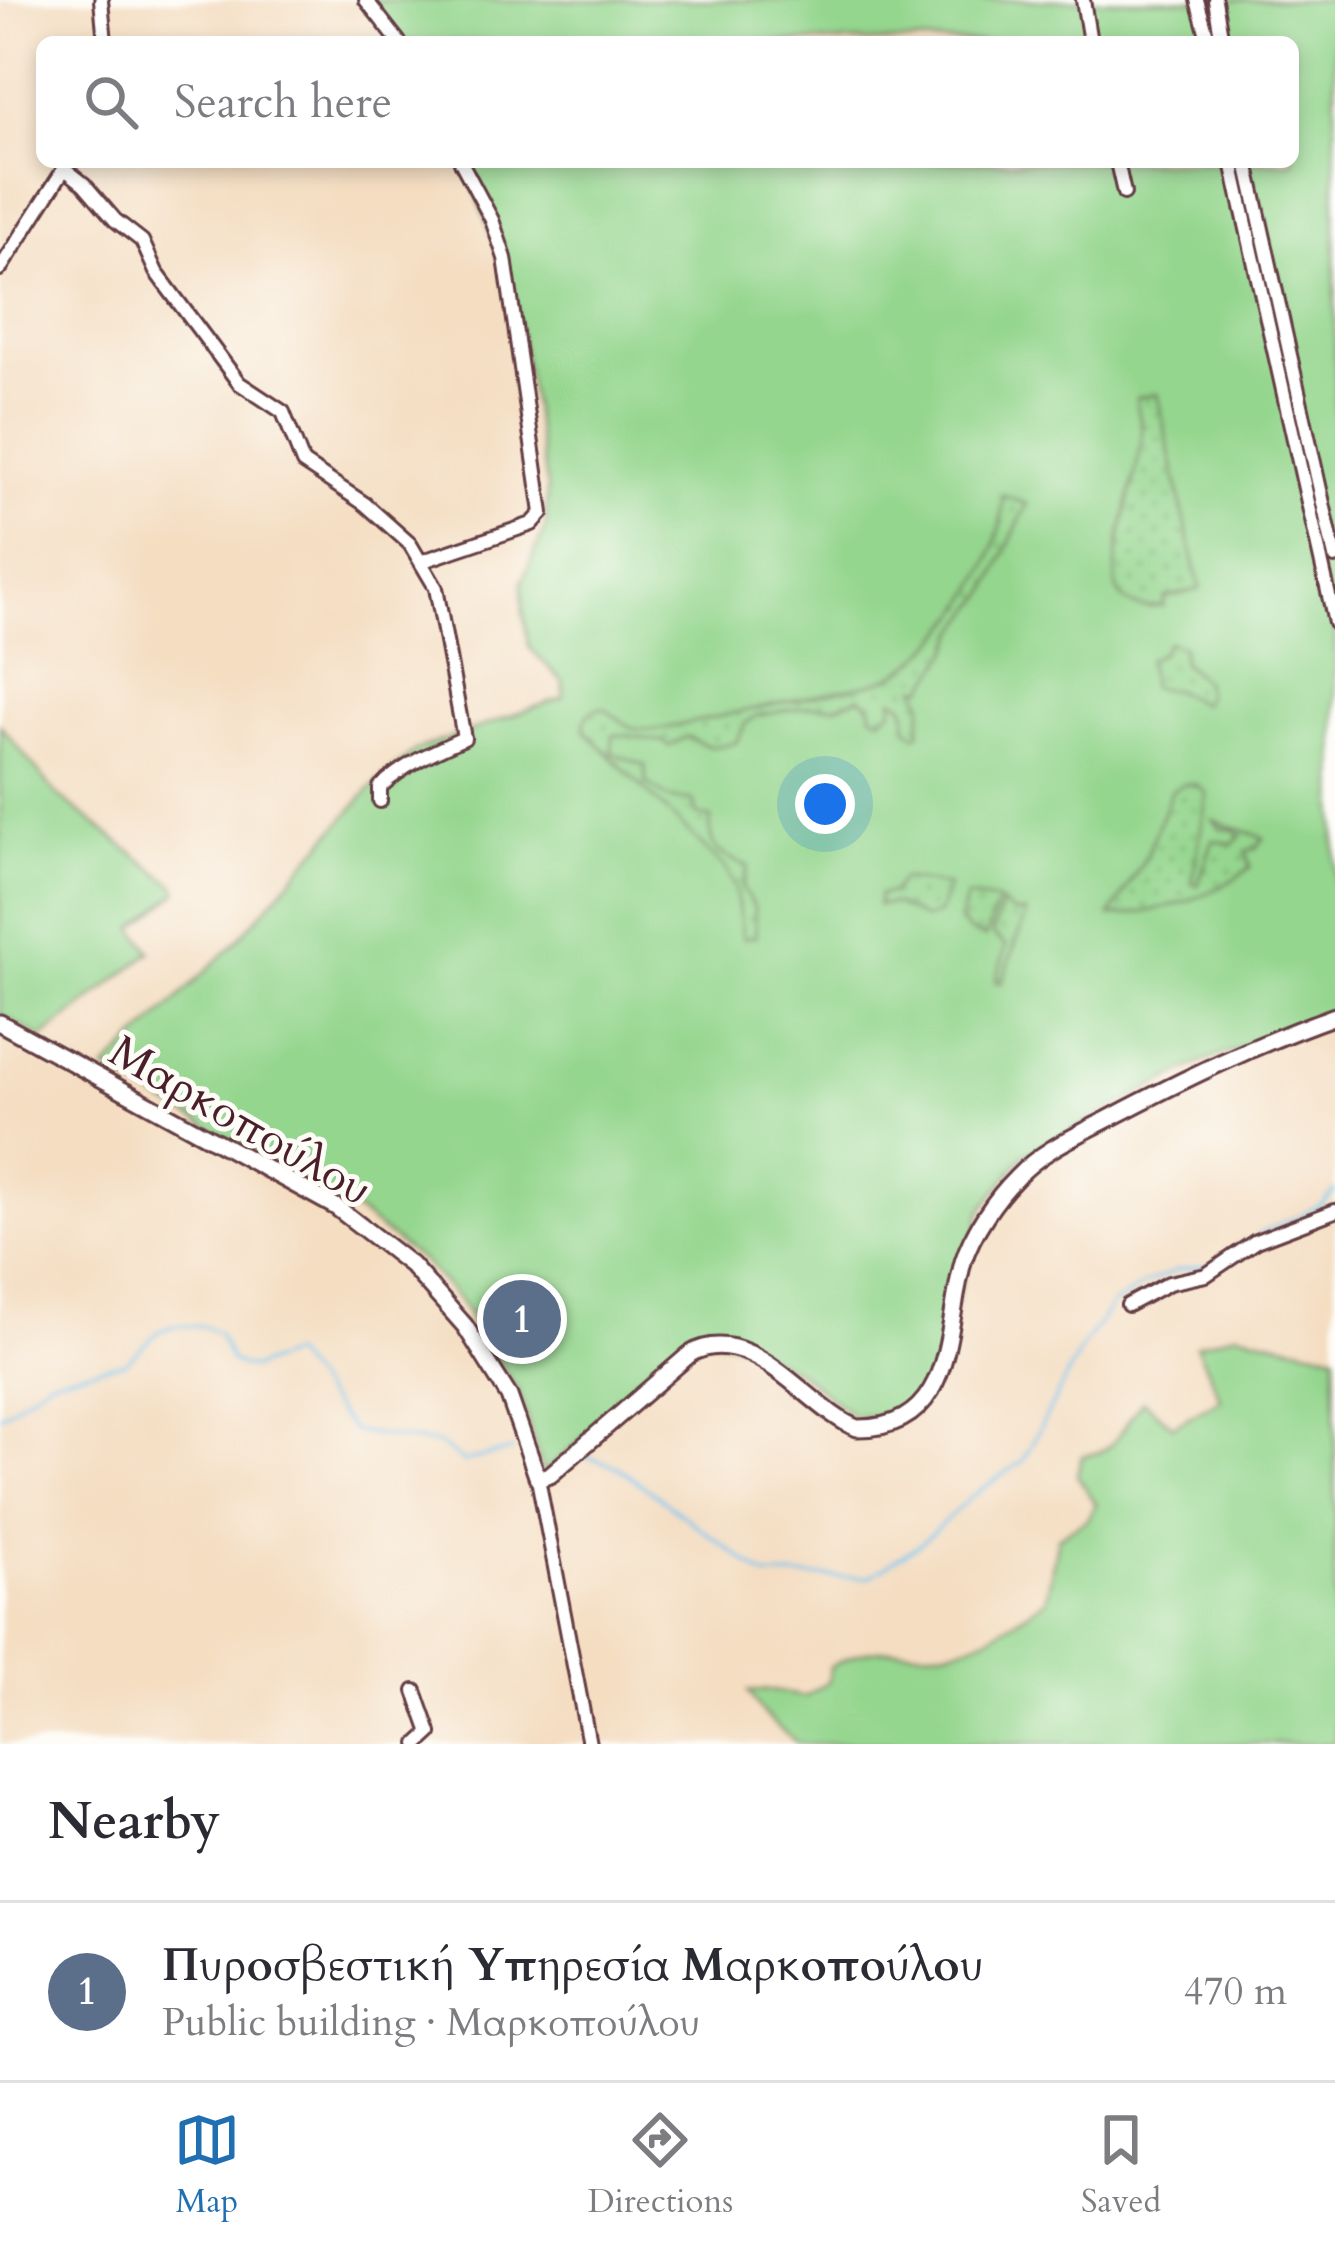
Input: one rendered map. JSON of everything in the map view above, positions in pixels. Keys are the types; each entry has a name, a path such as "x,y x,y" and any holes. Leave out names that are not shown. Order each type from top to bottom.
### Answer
{"main road":[{"path":"538,1479 550,1474 699,1349 720,1347 755,1357 857,1428 884,1425 906,1415 939,1377 948,1355 964,1261 976,1233 1015,1178 1062,1144 1171,1086 1246,1049 1335,1016"},
{"name":"Μαρκοπούλου","path":"0,1023 336,1207 411,1265 465,1326 509,1396 538,1479"}],"street":[{"path":"101,0 104,36"},
{"path":"366,0 394,36"},
{"path":"1083,0 1089,36"},
{"path":"1197,0 1207,36"},
{"path":"1215,0 1221,36"},
{"path":"0,269 66,168"},
{"path":"69,168 115,220 142,241 156,272 239,383 283,412 303,463 396,528 423,561 442,609 464,738 424,755 392,776 380,787 380,801"},
{"path":"423,561 532,524 542,513 505,258 492,220 464,168"},
{"path":"1118,168 1124,193"},
{"path":"1233,168 1335,623"},
{"path":"1248,168 1335,557"},
{"path":"1128,1305 1169,1282 1206,1275 1256,1241 1335,1211"},
{"path":"538,1479 589,1744"},
{"path":"415,1690 430,1733 418,1744"}],"green space":[{"path":"370,0 1335,0 1335,1012 1198,1064 1024,1155 982,1210 928,1381 907,1405 885,1417 852,1415 799,1372 746,1344 697,1339 543,1473 519,1392 459,1300 424,1263 362,1215 308,1182 105,1070 237,941 370,789 416,750 564,697 563,682 529,647 522,582 546,526 547,487 514,299 467,168 1299,168 1299,36 397,36"},
{"path":"1157,394 1200,589 1164,598 1164,606 1146,607 1121,596 1116,566 1140,451 1136,398"},
{"path":"1002,495 1027,504 988,591 924,688 916,687 923,704 919,734 906,726 902,703 893,699 892,710 881,718 860,697 836,706 756,716 745,724 737,742 711,747 686,737 669,746 662,741 613,736 612,753 645,765 646,782 668,798 693,801 697,815 711,818 711,837 718,850 748,866 742,888 754,907 756,936 743,938 735,888 725,868 586,732 588,716 603,708 634,729 658,730 876,682 899,672 945,632 981,577 994,548"},
{"path":"1168,642 1183,647 1182,662 1204,681 1202,704 1175,690 1151,687 1148,660"},
{"path":"0,725 57,795 176,886 177,893 134,928 151,952 42,1038 0,1014"},
{"path":"1197,785 1207,794 1192,884 1198,885 1213,840 1233,844 1240,837 1214,820 1264,838 1255,849 1246,851 1250,868 1184,902 1110,916 1147,855 1172,790"},
{"path":"902,878 948,886 939,913 925,919 895,904 878,905 879,895 892,893"},
{"path":"967,897 998,901 985,937 970,932 959,921"},
{"path":"1002,904 1012,912 1026,913 1002,983 996,981 1006,946 992,934"},
{"path":"1236,1333 1335,1354 1335,1744 798,1744 764,1715 748,1692 805,1697 829,1681 830,1667 846,1658 876,1651 965,1646 1046,1600 1058,1537 1088,1519 1096,1504 1077,1475 1082,1456 1112,1444 1143,1401 1173,1426 1221,1399 1196,1345"}],"waterway":[{"path":"1259,1234 1319,1206 1335,1191"},
{"path":"1219,1259 1246,1241"},
{"path":"585,1456 618,1467 765,1576 869,1577 920,1544 972,1496 1023,1461 1081,1349 1112,1305 1177,1270 1211,1265"},
{"path":"0,1416 50,1379 126,1362 159,1331 203,1326 218,1334 231,1361 243,1366 253,1368 291,1354 353,1431 439,1444 463,1462 512,1450"}],"place":[{"name":"Πυροσβεστική Υπηρεσία Μαρκοπούλου","path":"522,1319"}]}
